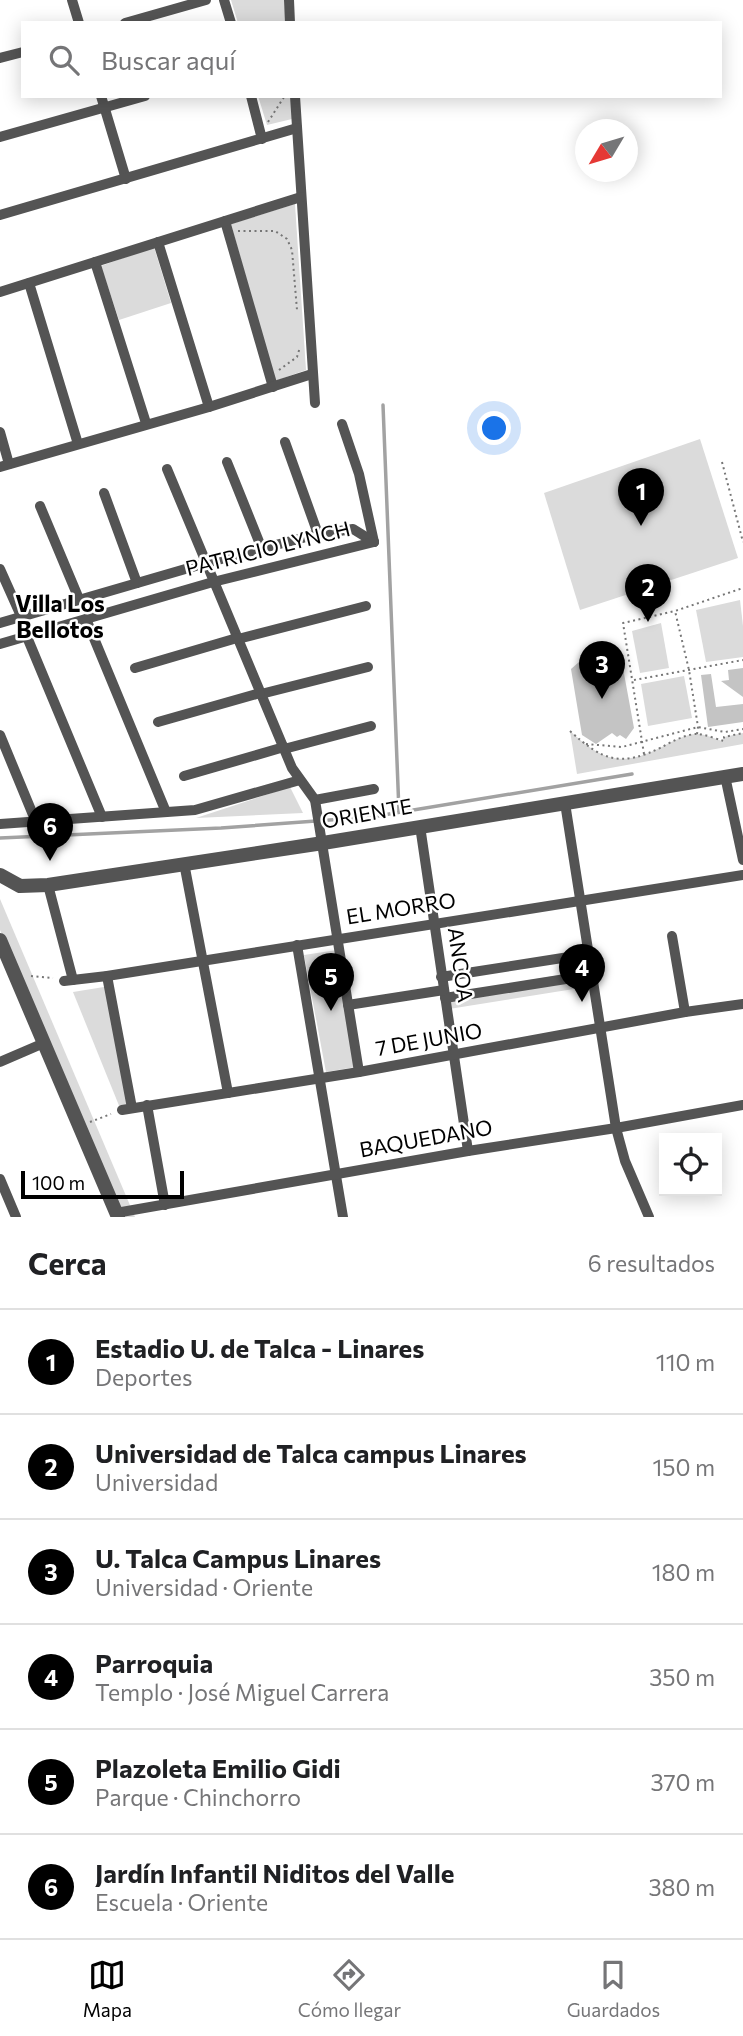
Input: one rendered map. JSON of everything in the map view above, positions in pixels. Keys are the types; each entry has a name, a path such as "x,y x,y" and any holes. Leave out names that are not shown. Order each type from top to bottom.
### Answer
{"street":[{"path":"72,0 78,21"},
{"path":"132,21 206,0"},
{"path":"224,0 230,21"},
{"path":"289,0 290,21"},
{"path":"0,58 21,53"},
{"path":"0,137 103,102 131,98"},
{"path":"252,98 261,133"},
{"path":"295,98 315,403"},
{"path":"103,102 126,179"},
{"path":"0,215 126,179 261,133 297,128"},
{"path":"0,292 158,242 227,226 301,197"},
{"path":"227,226 271,382"},
{"path":"158,242 209,407"},
{"path":"95,262 146,423"},
{"path":"29,283 78,444"},
{"path":"0,432 5,465 209,407 271,382 312,374"},
{"path":"342,424 359,474 374,542"},
{"path":"285,442 318,534"},
{"path":"227,462 262,549"},
{"path":"167,469 294,771 316,804 359,1072"},
{"path":"104,493 137,583"},
{"path":"40,506 79,599"},
{"name":"PATRICIO LYNCH","path":"0,622 318,534 353,529 374,542"},
{"name":"PATRICIO LYNCH","path":"0,644 213,582 374,542"},
{"path":"0,569 21,617"},
{"path":"135,668 237,638 366,606"},
{"path":"86,619 166,812"},
{"path":"27,636 102,817"},
{"path":"158,722 260,693 368,667"},
{"path":"184,776 371,726"},
{"path":"0,734 36,822"},
{"name":"ORIENTE","path":"0,874 20,886 48,885 743,774"},
{"path":"725,776 743,860"},
{"path":"0,824 195,810 300,780"},
{"path":"316,804 374,789"},
{"path":"565,803 616,1128 625,1161 649,1217"},
{"name":"ANCOA","path":"420,826 468,1151"},
{"path":"184,863 228,1093"},
{"name":"EL MORRO","path":"69,980 743,875"},
{"path":"48,885 69,980"},
{"path":"672,936 685,1012"},
{"path":"0,940 117,1215"},
{"path":"297,945 343,1217"},
{"path":"441,977 588,954"},
{"path":"348,1005 591,975"},
{"path":"107,976 127,1109"},
{"name":"7 DE JUNIO","path":"127,1109 359,1072 685,1012 743,1004"},
{"path":"0,1062 44,1044"},
{"path":"147,1105 165,1205"},
{"name":"BAQUEDANO","path":"117,1215 337,1174 743,1105"},
{"path":"0,1179 16,1217"}],"path":[{"path":"261,133 283,98"},
{"path":"227,226 275,231 287,239 292,250 298,318"},
{"path":"271,382 298,357 300,346"},
{"path":"722,463 743,542"},
{"path":"645,755 623,623 675,611 743,587"},
{"path":"675,611 689,670 697,734"},
{"path":"633,680 743,660"},
{"path":"584,744 622,747 698,727 725,732 743,731"},
{"path":"570,731 597,753 615,760 645,755 673,741 697,734 724,741 724,737 743,731"},
{"path":"17,982 30,976 69,980"},
{"path":"80,1126 127,1109"}],"shaded area":[{"path":"231,0 284,0 286,21 237,21"},
{"path":"259,98 291,98 292,119 267,125"},
{"path":"295,204 306,370 275,381 231,224"},
{"path":"154,247 171,303 119,320 101,266"},
{"path":"700,439 738,558 580,610 544,493"},
{"path":"740,600 743,657 706,662 696,610"},
{"path":"661,623 669,668 640,673 632,631"},
{"path":"684,676 692,718 648,726 641,684"},
{"path":"570,731 592,749 612,758 623,759 647,754 693,734 723,741 724,737 743,733 743,744 577,774"},
{"path":"290,787 303,813 196,818"},
{"path":"0,899 135,1217 120,1217 0,930"},
{"path":"337,950 356,1067 326,1072 304,955"},
{"path":"577,972 580,988 449,1009 447,994"},
{"path":"110,986 130,1105 120,1108 73,992"}],"building":[{"path":"593,655 596,658 606,655 613,660 617,657 625,660 623,668 634,728 626,739 612,733 596,744 582,735 571,669"},
{"path":"743,668 743,697 721,681 729,680 728,670"},
{"path":"711,674 716,707 743,704 743,722 708,727 701,675"}],"waterway":[{"path":"383,405 399,812"},
{"path":"0,838 221,828 371,817 632,774"}],"place":[{"name":"Estadio U. de Talca - Linares","path":"641,526"},
{"name":"Universidad de Talca campus Linares","path":"648,622"},
{"name":"U. Talca Campus Linares","path":"602,699"},
{"name":"Jardín Infantil Niditos del Valle","path":"50,861"},
{"name":"Parroquia","path":"582,1002"},
{"name":"Plazoleta Emilio Gidi","path":"331,1011"}],"district":[{"name":"Villa Los Bellotos","path":"60,617"}]}
